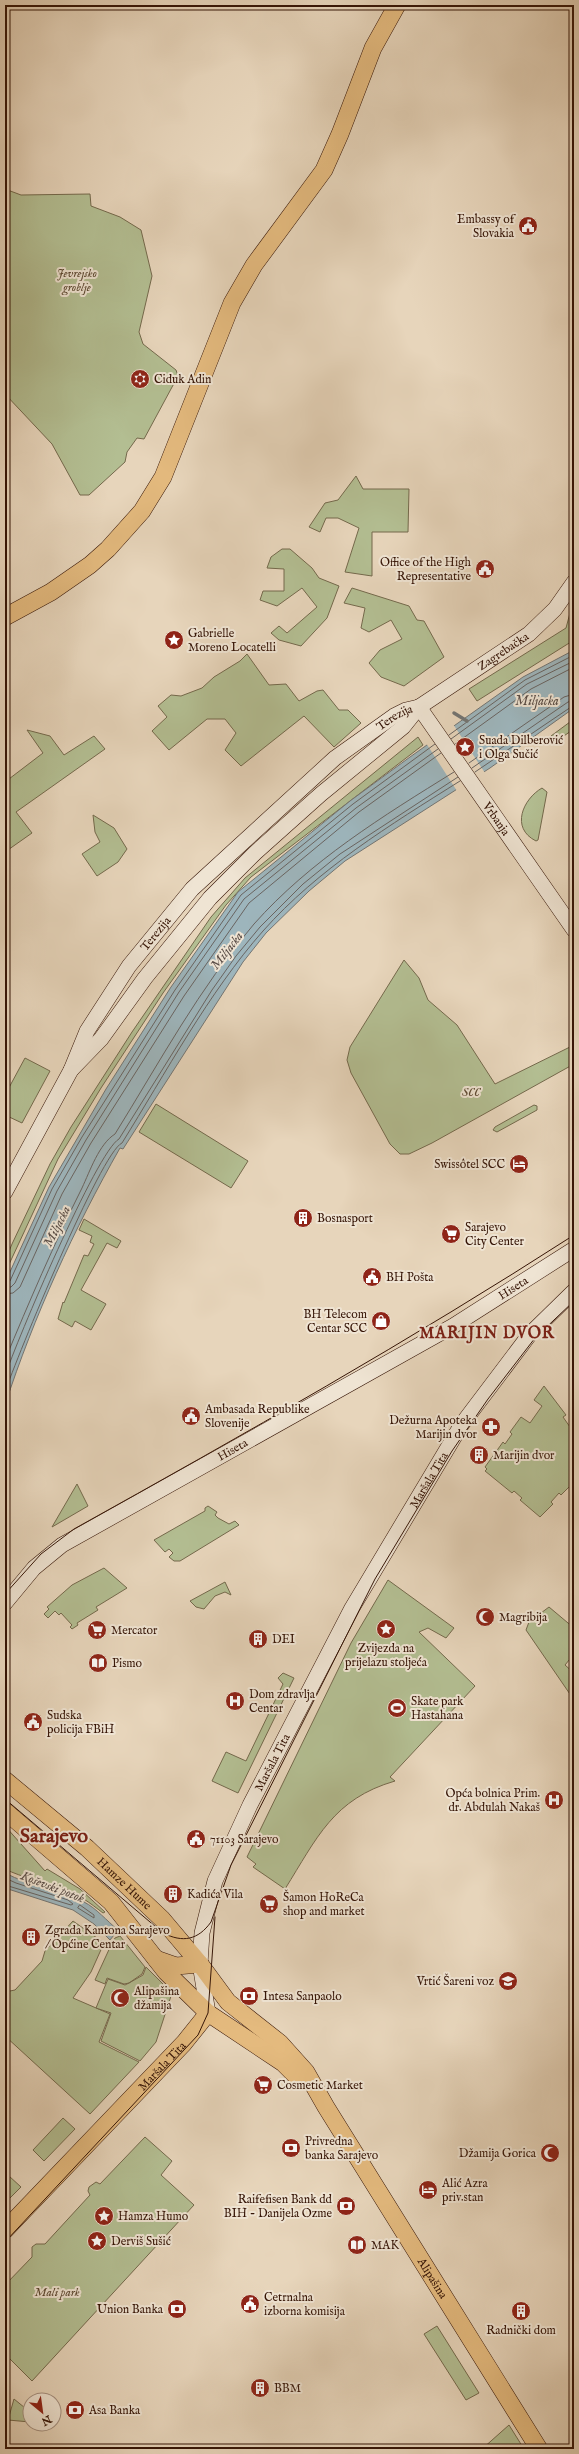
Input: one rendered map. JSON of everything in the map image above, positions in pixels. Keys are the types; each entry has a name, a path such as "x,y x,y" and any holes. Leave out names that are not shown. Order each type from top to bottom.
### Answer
{"main road":[{"path":"5,617 51,592 85,569 108,549 142,511 163,477 232,303 254,265 324,170 374,48 397,5"},
{"name":"Zagrebačka","path":"419,707 529,634 555,609 574,582"},
{"name":"Vrbanja","path":"419,707 557,903 574,930"},
{"name":"Terezija","path":"5,1192 71,1070 87,1031 129,966 192,889 335,758 394,716 406,710 419,707"},
{"name":"Hiseta","path":"5,1603 34,1568 62,1545 453,1326 574,1249"},
{"name":"Maršala Tita","path":"5,2230 180,2048 208,2012 200,1964 202,1933 215,1881 250,1805 352,1608 462,1424 530,1334 574,1291"},
{"name":"Hamze Hume","path":"5,1780 86,1848 162,1919 200,1964 228,2002"},
{"name":"Hamze Hume","path":"5,1811 111,1902 170,1976 208,2012"},
{"path":"156,1958 176,1966 200,1964"},
{"name":"Alipašina","path":"228,2002 280,2043 306,2072 326,2107 539,2449"},
{"name":"Alipašina","path":"208,2012 284,2063 326,2107"}],"green space":[{"name":"Jevrejsko groblje","path":"5,189 21,195 90,194 91,206 120,217 141,230 152,276 139,332 143,344 176,370 178,376 144,439 137,438 127,452 125,462 89,495 80,495 52,444 5,394"},
{"path":"356,476 363,489 409,489 408,532 372,532 372,576 345,572 359,528 338,518 326,518 320,532 309,527 325,503 338,500"},
{"path":"282,549 290,549 312,568 319,578 339,586 327,618 301,646 279,640 271,633 279,626 287,633 317,607 302,588 277,606 260,600 263,591 284,591 284,569 267,568 271,557"},
{"path":"352,588 409,606 417,620 424,621 444,657 404,686 381,677 369,663 380,650 402,639 391,620 369,632 361,628 365,608 344,603"},
{"path":"574,598 574,640 477,701 469,689 566,628"},
{"path":"247,654 269,685 286,684 299,701 317,691 323,690 339,710 348,710 361,723 334,747 304,716 241,766 225,750 236,733 225,719 207,719 169,750 152,731 167,717 158,706 171,695 181,696 202,688 214,677 240,661"},
{"path":"574,719 574,729 555,742 551,736"},
{"path":"27,730 50,736 64,755 94,736 105,749 16,812 32,833 5,852 5,782 43,753"},
{"path":"418,737 423,745 251,877 226,905 163,993 101,1088 58,1159 5,1273 5,1261 12,1244 50,1164 71,1127 132,1032 211,917 245,878"},
{"path":"542,788 547,792 538,840 536,841 523,829 521,821 522,814 529,799"},
{"path":"93,815 114,828 127,849 118,862 97,876 82,854 100,842 95,832"},
{"name":"SCC","path":"404,960 419,978 428,1000 457,1025 495,1084 574,1045 574,1064 432,1143 409,1154 400,1154 390,1144 351,1073 347,1060 350,1047"},
{"path":"25,1058 50,1071 22,1123 5,1115 5,1095"},
{"path":"156,1104 248,1161 231,1188 139,1132"},
{"path":"534,1105 537,1106 537,1110 497,1132 493,1130 495,1127"},
{"path":"84,1219 121,1241 117,1248 107,1243 81,1290 106,1304 91,1330 75,1321 72,1327 58,1319 63,1302 64,1303 84,1255 88,1256 94,1244 90,1242 92,1236 79,1230"},
{"path":"544,1386 566,1415 563,1417 570,1427 574,1426 574,1482 561,1495 559,1493 551,1502 553,1504 540,1517 520,1500 522,1498 514,1491 512,1493 485,1471 487,1469 485,1467 503,1442 505,1444 512,1434 510,1432 521,1417 530,1423 542,1406 534,1400"},
{"path":"77,1484 88,1506 52,1527"},
{"path":"208,1506 217,1512 215,1515 218,1518 229,1524 235,1521 239,1525 180,1561 174,1561 169,1557 173,1553 169,1549 165,1552 154,1540 205,1511 205,1508"},
{"path":"104,1568 127,1588 96,1607 98,1610 77,1623 78,1625 72,1629 70,1627 72,1625 61,1613 59,1615 55,1611 48,1618 44,1614 49,1609 47,1607 72,1585"},
{"path":"388,1580 454,1628 446,1638 428,1628 419,1632 475,1686 390,1777 395,1781 356,1798 341,1810 318,1837 285,1889 253,1867 256,1864 247,1857 351,1643"},
{"path":"225,1582 231,1595 225,1592 215,1596 204,1609 196,1607 190,1601"},
{"path":"549,1607 574,1628 574,1654 565,1665 574,1673 574,1700 526,1630 529,1622"},
{"path":"283,1673 294,1678 238,1793 212,1781 226,1752 246,1761 283,1684 278,1678"},
{"path":"5,1826 45,1871 47,1869 80,1889 105,1912 103,1913 83,1898 67,1889 5,1869"},
{"path":"73,1921 104,1943 91,1972 73,1998 110,2014 99,2042 139,2062 90,2114 5,2036 5,1992 15,1990 42,1961 45,1951"},
{"path":"120,1936 145,1967 142,1974 129,1983 124,1984 107,1978 105,1984 95,1980 112,1943 115,1938"},
{"path":"146,1967 172,1993 156,2042 140,2061 101,2041 111,2013 96,2008 108,1979 125,1985 143,1975"},
{"path":"63,2118 75,2129 44,2161 33,2150"},
{"name":"Mali park","path":"145,2137 172,2161 161,2175 194,2205 32,2381 5,2354 5,2285 32,2257 32,2247 36,2244 45,2244 90,2195 88,2191 89,2187 96,2182 100,2184"},
{"path":"9,2176 21,2187 5,2203 5,2181"},
{"path":"437,2326 479,2393 466,2400 424,2334"},
{"path":"14,2399 22,2406 22,2421 8,2420"},
{"path":"509,2425 524,2449 482,2449"}],"water":[{"name":"Miljacka","path":"574,650 574,708 490,768 345,861 309,891 266,933 243,962 123,1149 120,1148 103,1179 71,1241 42,1306 16,1372 5,1405 5,1283 19,1252 49,1187 106,1089 171,987 238,892 350,801 410,757 523,677"},
{"path":"5,1873 84,1902 97,1911 118,1930 110,1940 94,1924 73,1910 5,1888"}],"pier":[{"path":"453,724 485,773 457,791 426,743"}],"waterway":[{"path":"454,713 467,721"}],"tram line":[{"path":"5,1594 41,1554 74,1529 389,1349 513,1274 574,1235"},
{"path":"5,1799 163,1933 184,1939 201,1933 211,1922 231,1865 375,1579 452,1451 488,1399 535,1338 574,1301"},
{"path":"5,2242 198,2035 208,2013 215,1917"}],"place":[{"name":"Embassy of Slovakia","path":"528,226"},
{"name":"Ciduk Adin","path":"140,379"},
{"name":"Office of the High Representative","path":"485,569"},
{"name":"Gabrielle Moreno Locatelli","path":"174,640"},
{"name":"Suada Dilberović i Olga Sučić","path":"465,747"},
{"name":"Swissôtel SCC","path":"519,1164"},
{"name":"Bosnasport","path":"303,1218"},
{"name":"Sarajevo City Center","path":"451,1234"},
{"name":"BH Pošta","path":"372,1277"},
{"name":"BH Telecom Centar SCC","path":"381,1321"},
{"name":"Ambasada Republike Slovenije","path":"191,1416"},
{"name":"Dežurna Apoteka Marijin dvor","path":"491,1427"},
{"name":"Marijin dvor","path":"479,1455"},
{"name":"Magribija","path":"485,1617"},
{"name":"Zvijezda na prijelazu stoljeća","path":"386,1629"},
{"name":"Mercator","path":"97,1630"},
{"name":"DEI","path":"258,1639"},
{"name":"Pismo","path":"98,1663"},
{"name":"Dom zdravlja Centar","path":"235,1701"},
{"name":"Skate park Hastahana","path":"397,1708"},
{"name":"Sudska policija FBiH","path":"33,1722"},
{"name":"Opća bolnica Prim. dr. Abdulah Nakaš","path":"554,1800"},
{"name":"71103 Sarajevo","path":"196,1839"},
{"name":"Kadića Vila","path":"173,1894"},
{"name":"Šamon HoReCa shop and market","path":"269,1904"},
{"name":"Zgrada Kantona Sarajevo / Općine Centar","path":"31,1937"},
{"name":"Vrtić Šareni voz","path":"508,1981"},
{"name":"Intesa Sanpaolo","path":"249,1996"},
{"name":"Alipašina džamija","path":"120,1998"},
{"name":"Cosmetic Market","path":"263,2085"},
{"name":"Privredna banka Sarajevo","path":"291,2148"},
{"name":"Džamija Gorica","path":"550,2153"},
{"name":"Alić Azra priv.stan","path":"428,2190"},
{"name":"Raifefisen Bank dd BIH - Danijela Ozme","path":"346,2206"},
{"name":"Hamza Humo","path":"104,2216"},
{"name":"Derviš Sušić","path":"97,2241"},
{"name":"MAK","path":"357,2245"},
{"name":"Cetrnalna izborna komisija","path":"250,2304"},
{"name":"Union Banka","path":"177,2309"},
{"name":"Radnički dom","path":"521,2311"},
{"name":"BBM","path":"260,2388"},
{"name":"Asa Banka","path":"75,2410"}],"district":[{"name":"MARIJIN DVOR","path":"487,1332"},
{"name":"Sarajevo","path":"54,1835"}],"water label":[{"name":"Koševski potok","path":"53,1886"}]}
